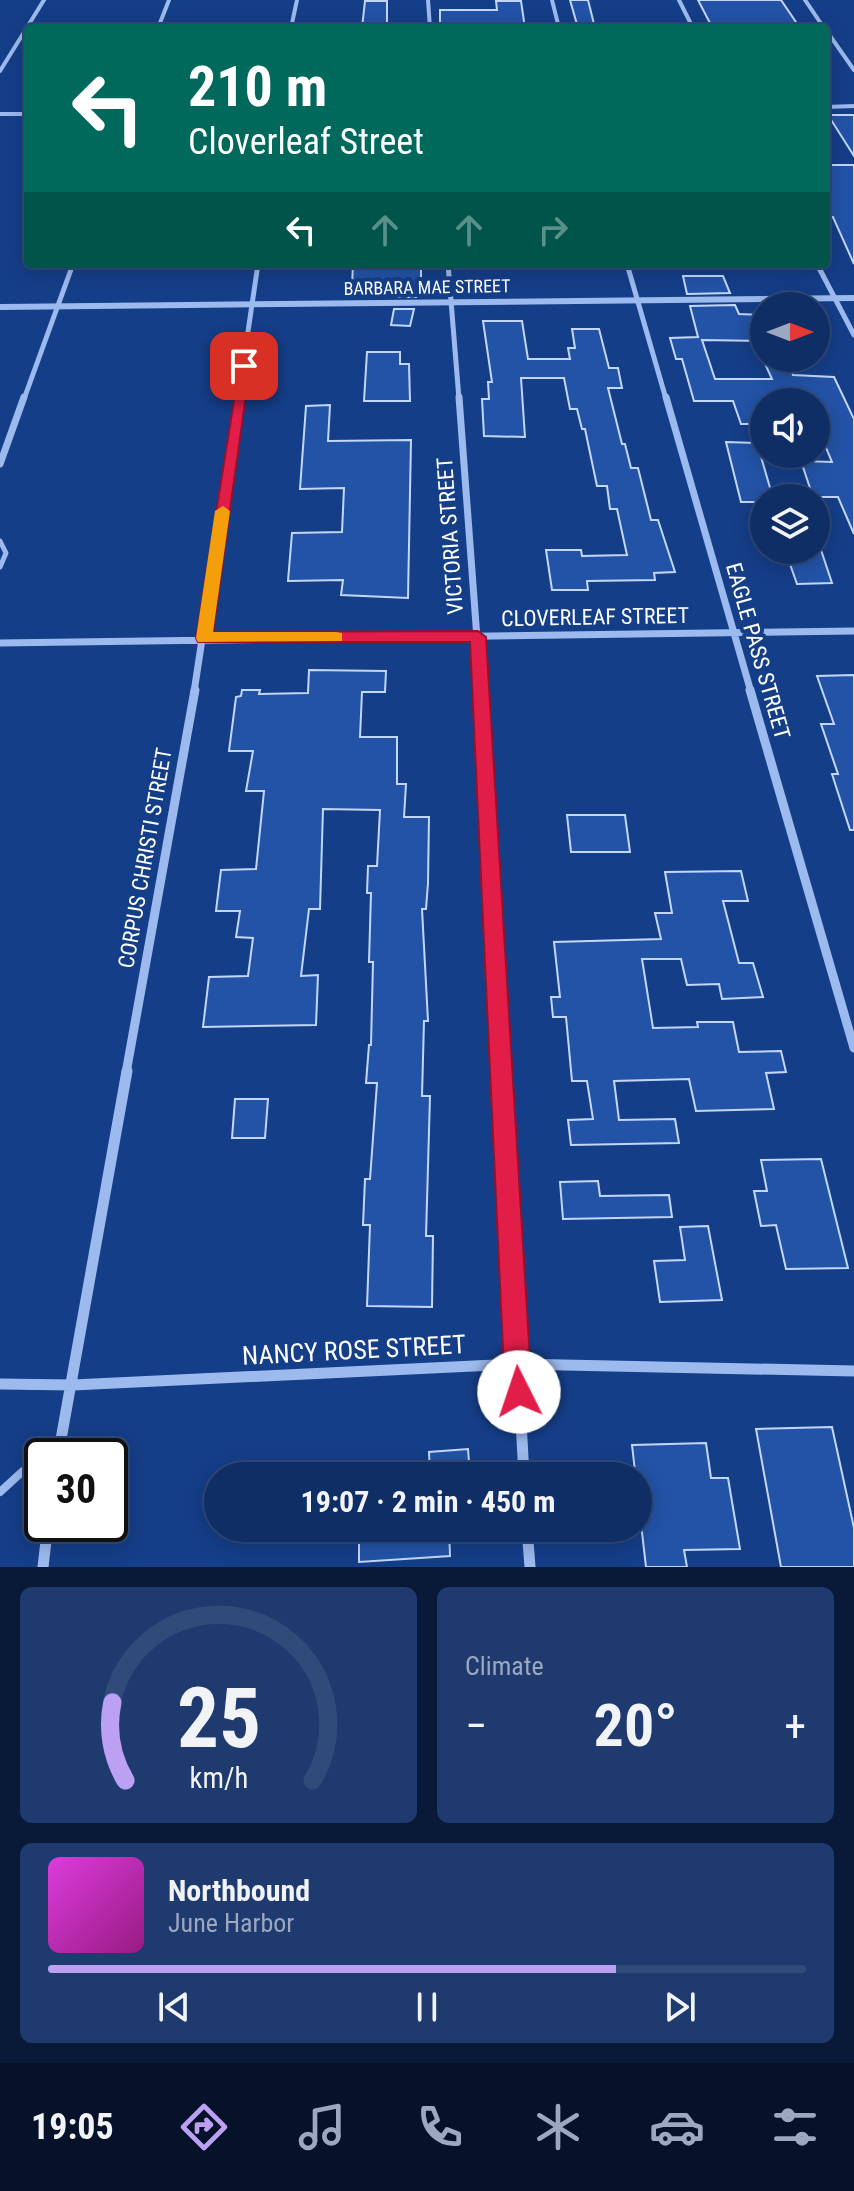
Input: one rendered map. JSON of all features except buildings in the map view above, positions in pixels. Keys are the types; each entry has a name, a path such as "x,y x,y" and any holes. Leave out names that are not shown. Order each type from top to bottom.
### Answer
{"street":[{"path":"29,24 44,0"},
{"path":"160,24 169,0"},
{"path":"292,24 297,0"},
{"path":"428,0 430,24"},
{"path":"552,0 558,24"},
{"path":"679,0 691,24"},
{"path":"805,0 822,24"},
{"path":"0,71 24,32"},
{"path":"830,36 854,70"},
{"path":"830,107 854,106"},
{"path":"0,114 24,114"},
{"path":"0,464 72,268"},
{"name":"CORPUS CHRISTI STREET","path":"62,1438 204,638 258,268"},
{"name":"VICTORIA STREET","path":"448,268 478,637 523,1462"},
{"name":"EAGLE PASS STREET","path":"628,268 854,1048"},
{"path":"819,268 854,335"},
{"name":"BARBARA MAE STREET","path":"0,307 854,298"},
{"name":"CLOVERLEAF STREET","path":"0,643 854,631"},
{"name":"NANCY ROSE STREET","path":"0,1384 73,1385 517,1364 854,1371"},
{"path":"43,1567 46,1542"},
{"path":"528,1542 530,1567"}],"lane":[{"path":"0,541 6,553 0,567"},
{"path":"0,1492 15,1474 24,1472"}],"slow traffic":[{"path":"223,511 204,638 336,637"}],"route":[{"path":"244,366 204,638 478,637 519,1392"}]}
